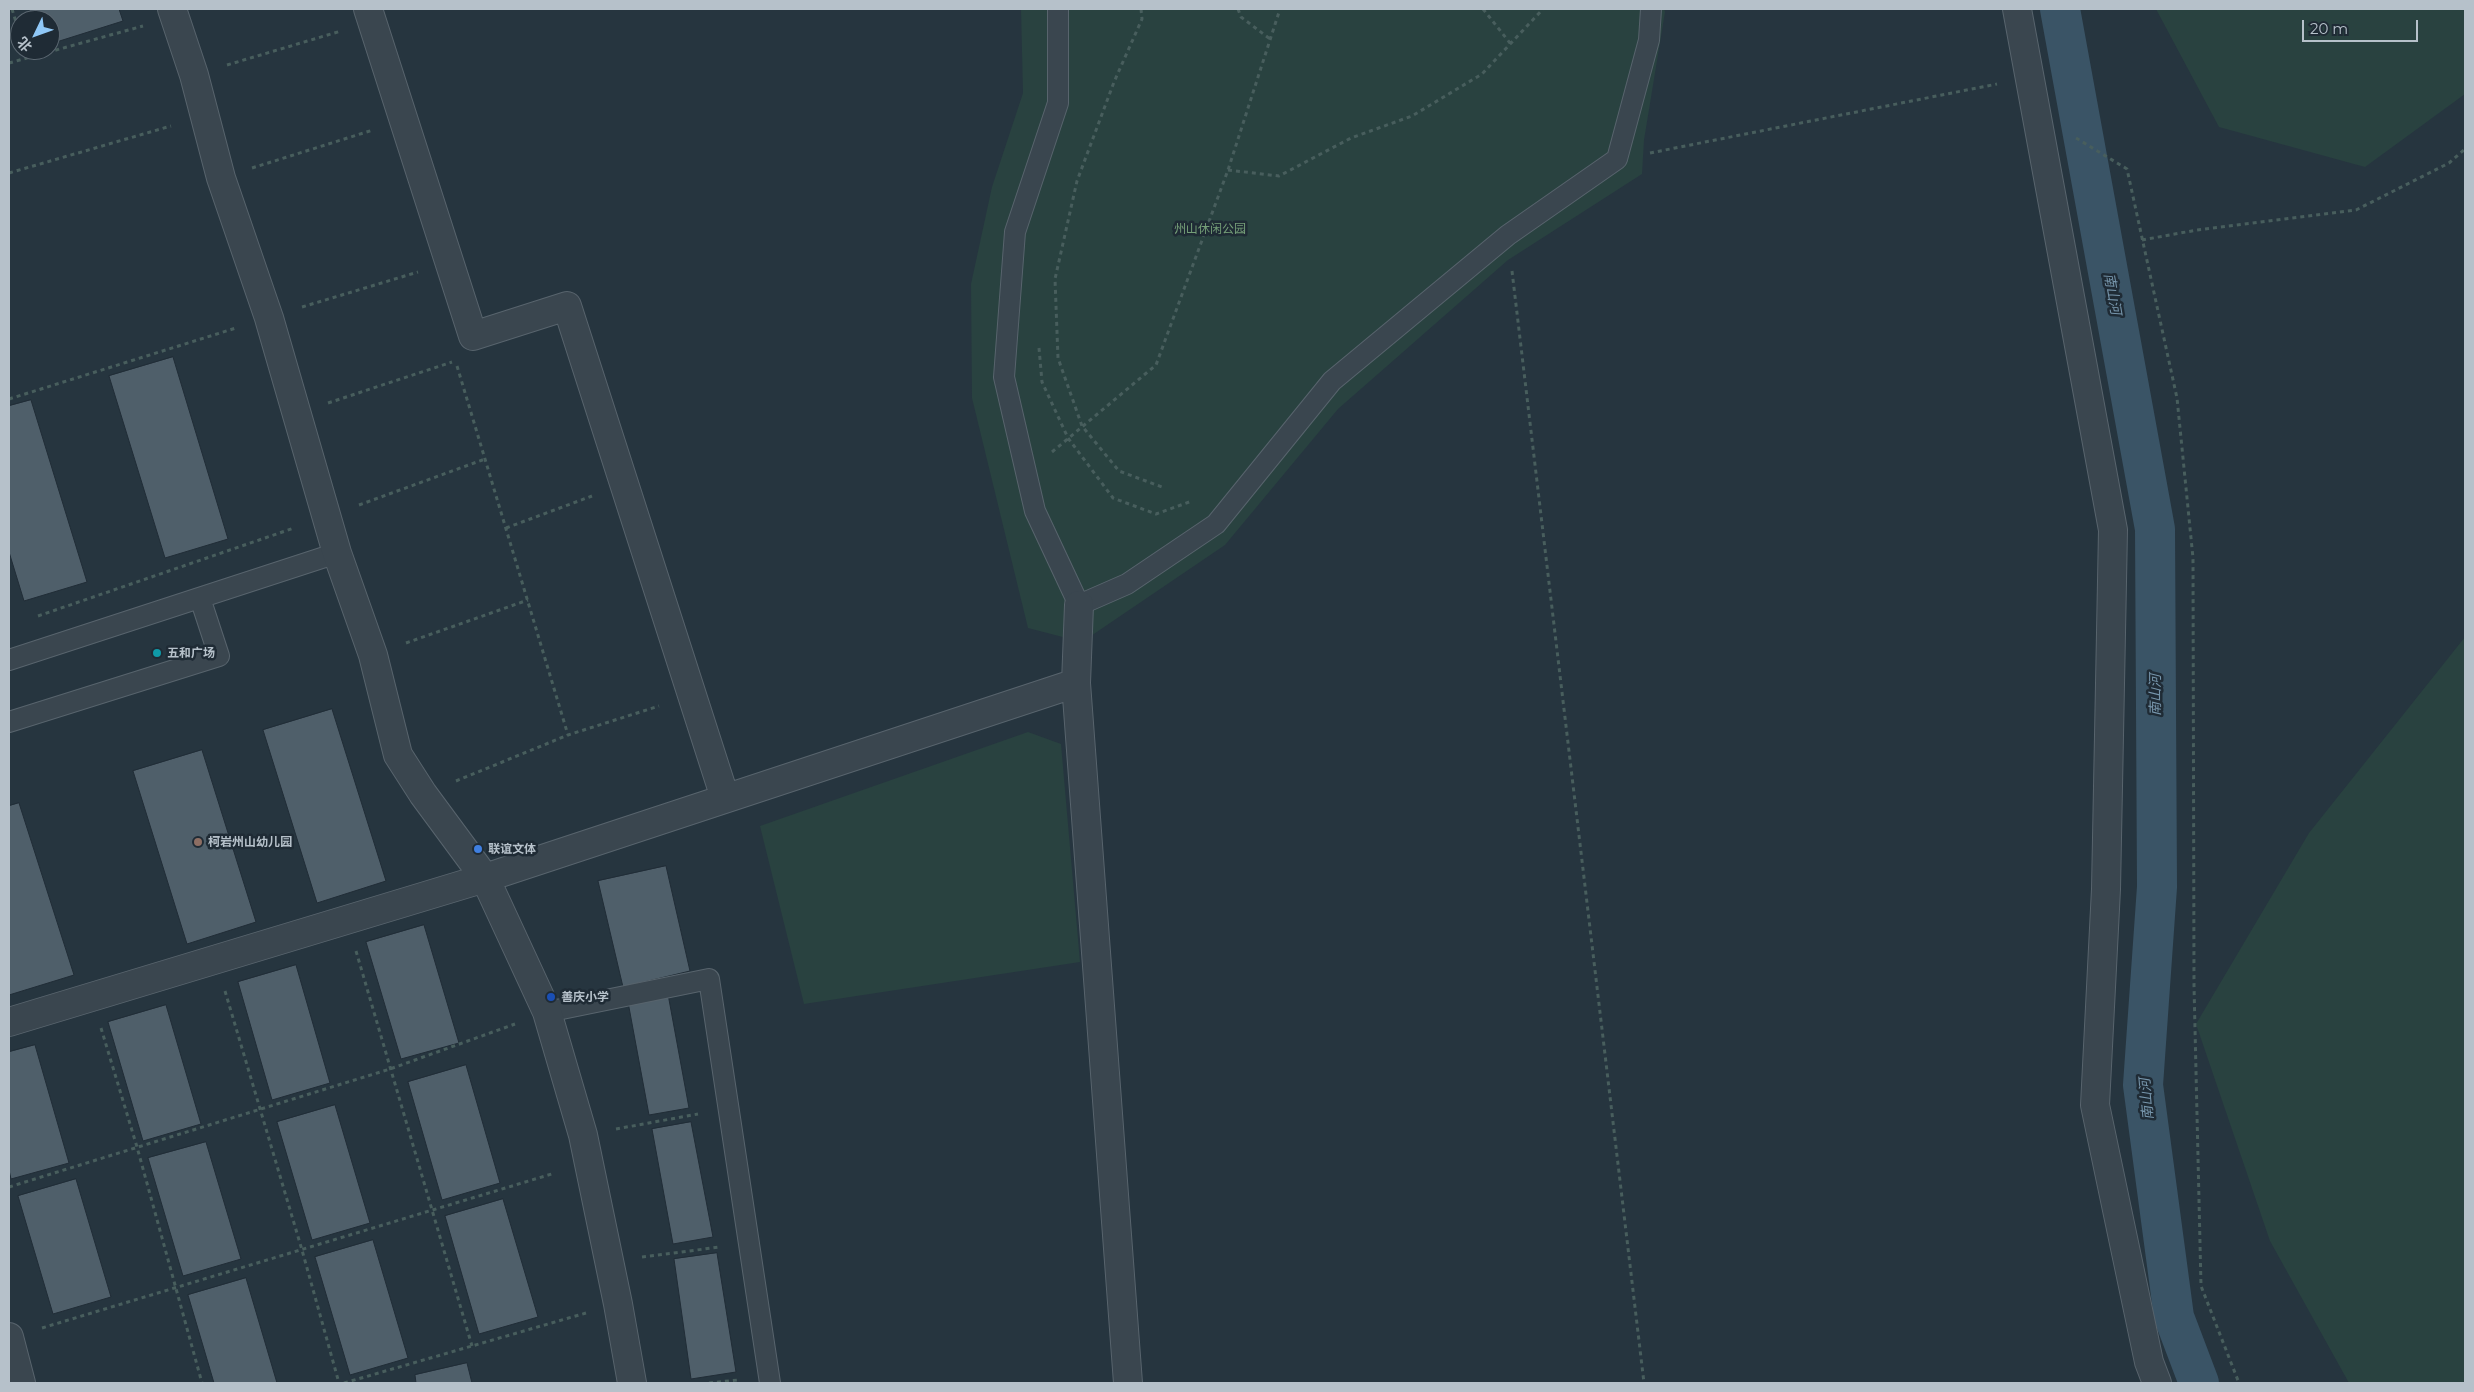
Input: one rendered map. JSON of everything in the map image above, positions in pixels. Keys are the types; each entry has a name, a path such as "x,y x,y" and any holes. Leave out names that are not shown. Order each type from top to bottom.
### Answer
{"street":[{"path":"2017,9 2113,530 2106,889 2095,1105 2148,1362 2157,1383"},
{"path":"173,13 194,75 221,178 269,318 337,553 373,655 398,755 423,794 485,878 547,1012 590,1163 632,1383"},
{"path":"370,15 473,336 566,306 725,798"},
{"path":"1079,605 1076,683 1128,1383"},
{"path":"9,1022 485,878 1076,683"},
{"path":"9,1337 21,1383"}],"lane":[{"path":"1058,9 1058,103 1015,232 1004,377 1034,511 1079,605 1127,584 1216,524 1332,381 1508,235 1617,159 1649,40 1651,9"},
{"path":"9,660 337,553"},
{"path":"9,722 219,656 200,598"},
{"path":"547,1012 709,979 770,1383"}],"path":[{"path":"1141,9 1142,18 1114,82 1077,181 1055,279 1058,358 1082,426 1119,471 1162,487"},
{"path":"1238,9 1242,17 1270,39"},
{"path":"1026,473 1156,365 1228,170 1280,9"},
{"path":"1483,9 1510,43"},
{"path":"1228,170 1279,176 1351,138 1412,116 1482,74 1543,9"},
{"path":"60,48 173,13"},
{"path":"194,75 370,15"},
{"path":"1617,159 1996,84 2035,114 2127,169 2177,398 2193,558 2194,976 2201,1286 2239,1383"},
{"path":"9,173 205,116"},
{"path":"221,178 404,120"},
{"path":"2142,240 2196,230 2356,210 2449,163 2465,149"},
{"path":"1508,235 1644,1383"},
{"path":"9,399 449,261"},
{"path":"1038,344 1042,382 1068,438 1113,498 1156,514 1194,500"},
{"path":"297,413 455,361 568,735"},
{"path":"36,616 327,517 485,459"},
{"path":"506,528 624,484"},
{"path":"373,655 528,600"},
{"path":"423,794 568,735 692,695"},
{"path":"347,920 472,1346"},
{"path":"215,959 302,1250 339,1383"},
{"path":"92,997 138,1147 202,1383"},
{"path":"9,1187 390,1069 547,1012"},
{"path":"583,1135 729,1108"},
{"path":"9,1337 590,1163"},
{"path":"609,1262 749,1243"},
{"path":"344,1383 618,1304"}],"green space":[{"name":"州山休闲公园","path":"1021,9 1664,9 1665,12 1644,140 1642,174 1508,260 1338,409 1225,545 1082,642 1028,628 972,398 971,284 992,187 1023,93"},
{"path":"2156,9 2465,9 2465,94 2365,167 2219,127"},
{"path":"2465,637 2465,1383 2349,1383 2270,1241 2196,1024 2309,833"},
{"path":"1028,732 1061,744 1080,962 804,1004 760,826"}],"building":[{"path":"119,9 123,21 60,41 60,10 29,10"},
{"path":"173,357 228,539 165,558 109,376"},
{"path":"31,400 87,582 24,601 9,552 9,406"},
{"path":"332,709 386,881 317,903 263,730"},
{"path":"202,750 256,922 187,944 133,771"},
{"path":"19,803 74,975 9,995 9,806"},
{"path":"666,866 690,971 623,987 598,881"},
{"path":"424,925 459,1043 401,1059 366,942"},
{"path":"296,965 330,1083 272,1100 238,982"},
{"path":"668,994 689,1108 649,1115 628,1002"},
{"path":"166,1005 201,1124 143,1141 108,1022"},
{"path":"35,1045 69,1163 11,1179 9,1170 9,1052"},
{"path":"466,1065 500,1183 442,1200 408,1082"},
{"path":"335,1105 370,1223 312,1240 277,1122"},
{"path":"691,1122 713,1237 673,1244 652,1129"},
{"path":"206,1142 241,1259 183,1276 148,1158"},
{"path":"76,1179 111,1297 53,1314 18,1196"},
{"path":"503,1199 538,1317 479,1334 445,1216"},
{"path":"373,1240 408,1358 350,1375 315,1257"},
{"path":"717,1253 736,1372 691,1379 674,1259"},
{"path":"246,1278 277,1383 214,1383 188,1295"},
{"path":"467,1363 472,1383 416,1383 415,1375"}],"waterway":[{"name":"南山河","path":"2060,9 2155,529 2157,887 2143,1085 2174,1317 2199,1383"}],"place":[{"name":"五和广场","path":"157,653"},
{"name":"柯岩州山幼儿园","path":"198,842"},
{"name":"联谊文体","path":"478,849"},
{"name":"善庆小学","path":"551,997"}]}
